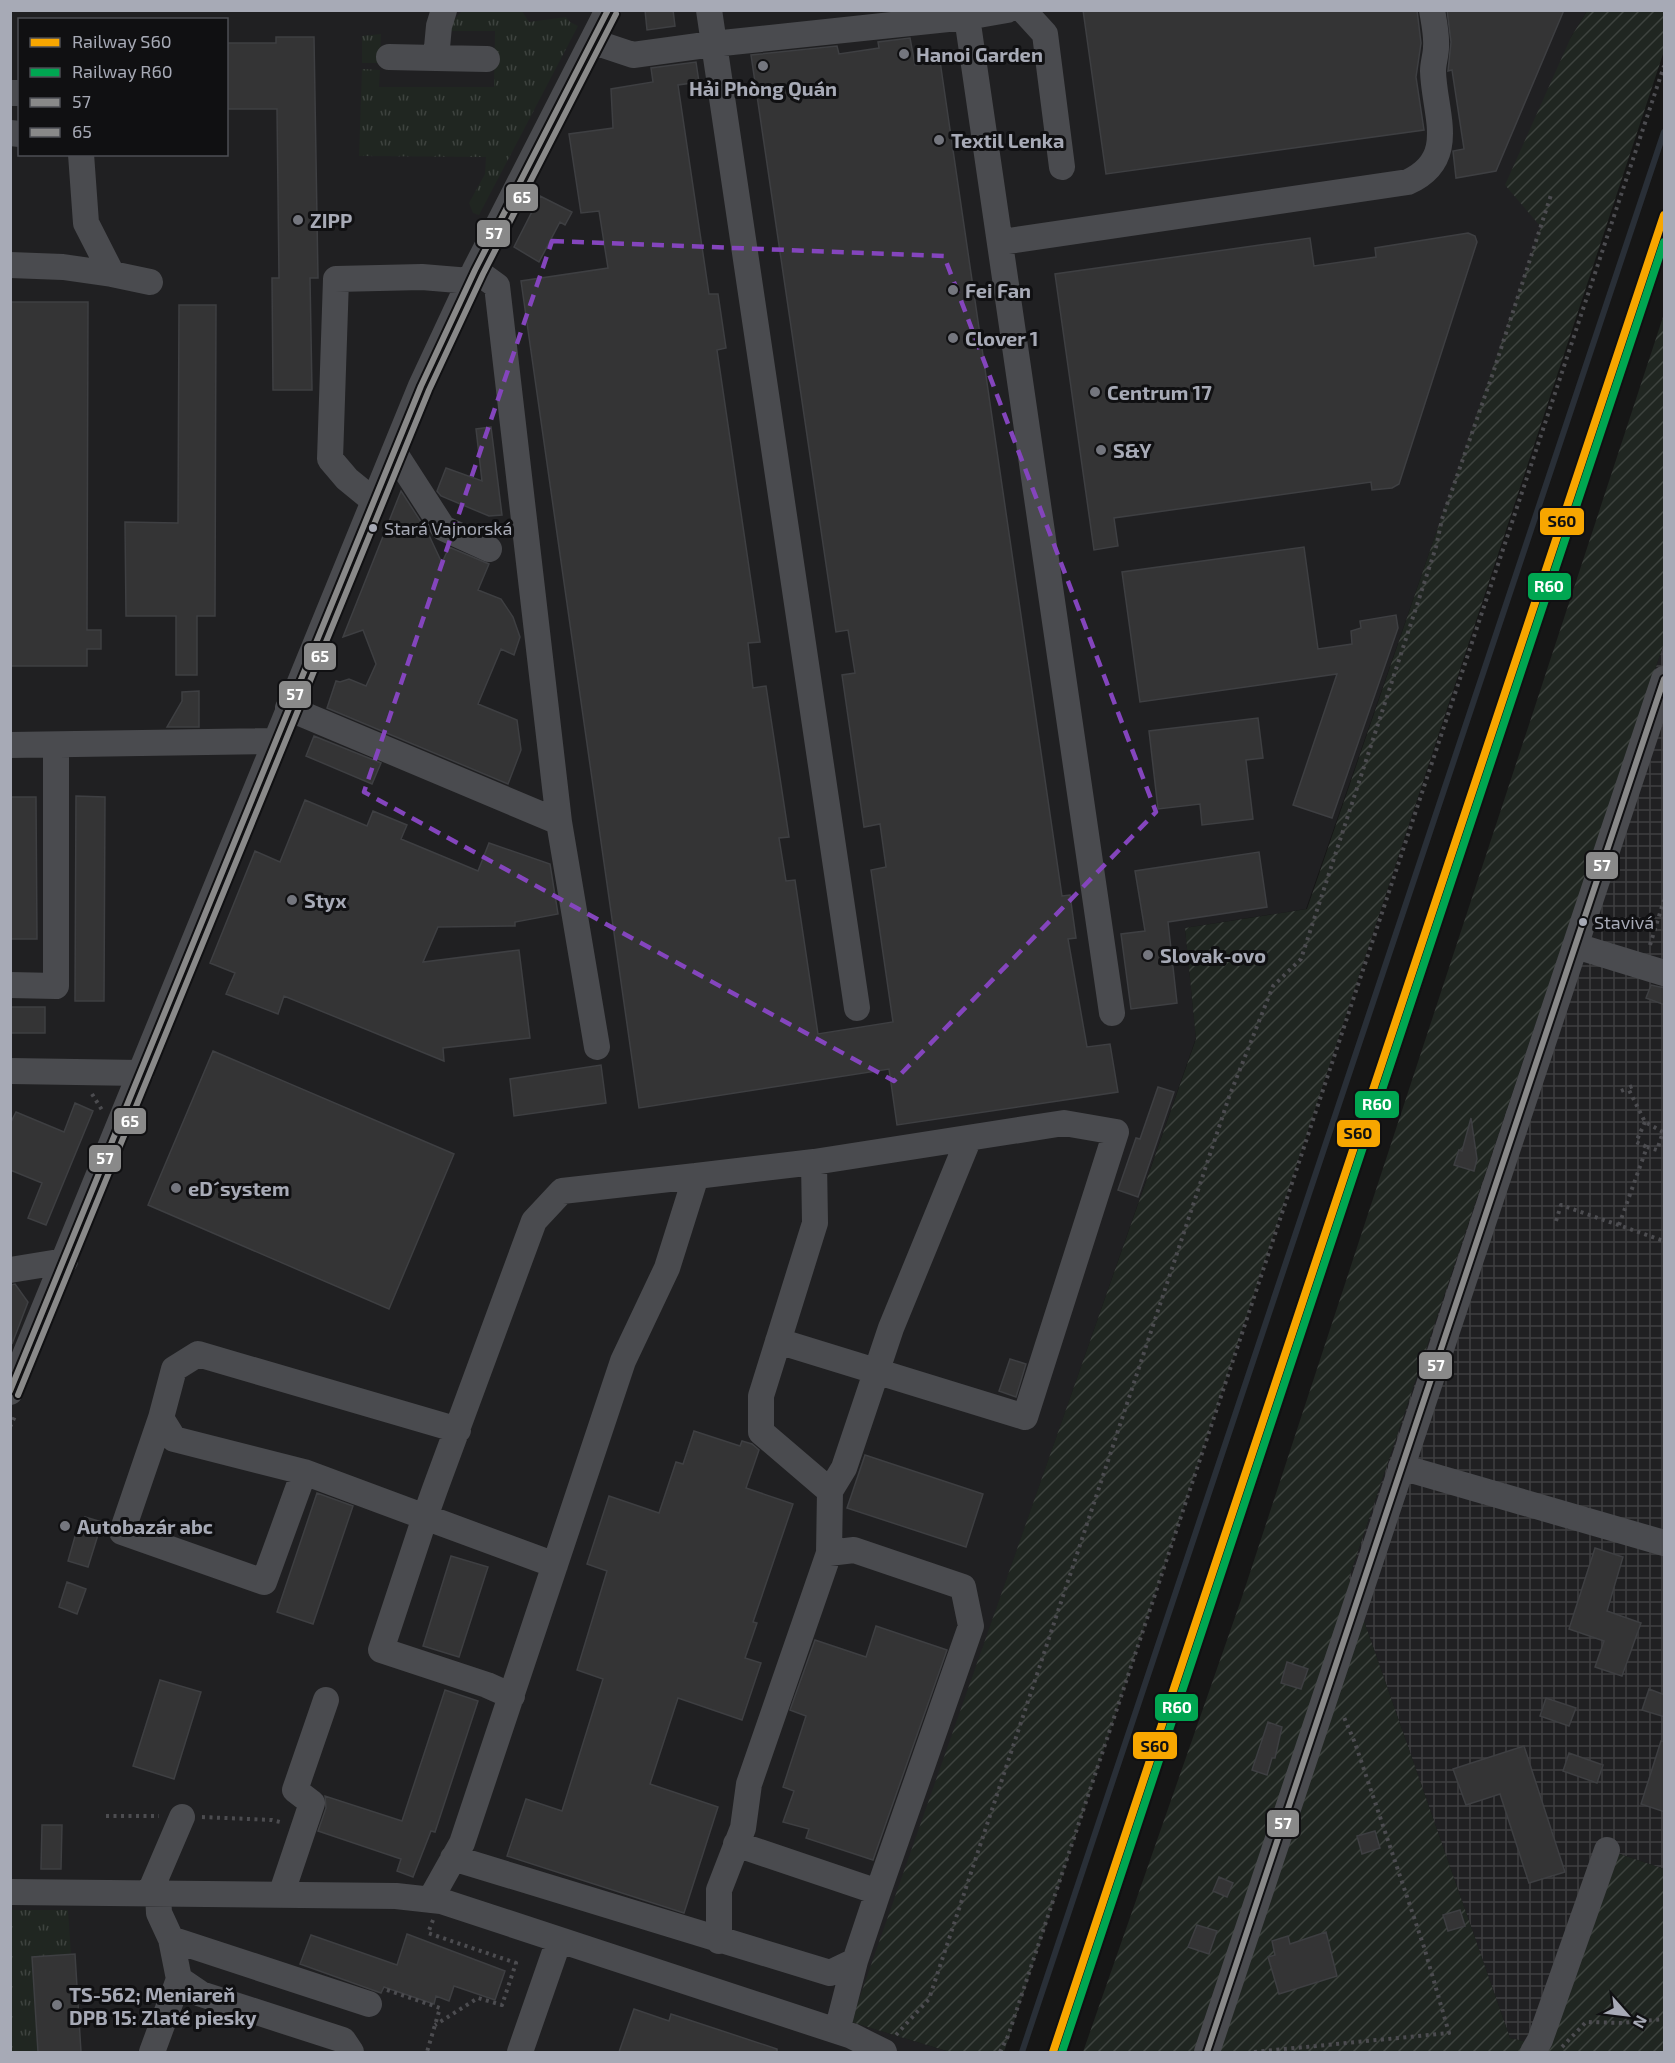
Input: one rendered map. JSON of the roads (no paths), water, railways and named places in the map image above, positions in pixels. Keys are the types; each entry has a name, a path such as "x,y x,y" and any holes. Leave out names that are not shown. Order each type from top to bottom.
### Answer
{"street":[{"path":"436,58 439,26 444,10"},
{"path":"10,1392 394,452 473,275 594,42 608,10"},
{"path":"709,10 857,1008"},
{"path":"594,42 633,55 713,44 967,17 1007,10"},
{"path":"1023,10 1045,34 1062,167"},
{"path":"1002,242 1408,182 1418,177 1432,165 1441,140 1433,69 1437,45 1432,10"},
{"path":"967,17 1002,242 1112,1012"},
{"path":"389,57 487,59"},
{"path":"81,156 86,223 112,274"},
{"path":"10,265 63,267 150,282"},
{"path":"374,501 347,479 330,459 336,279 473,275 497,286 559,822 597,1047"},
{"path":"394,452 443,528 489,549"},
{"path":"1207,2052 1665,679"},
{"path":"288,708 559,822"},
{"path":"10,745 274,741"},
{"path":"10,985 56,986 56,745"},
{"path":"1576,946 1654,970"},
{"path":"10,1071 141,1073"},
{"path":"512,1696 487,1685 381,1650 425,1517 534,1221 562,1191 814,1162 1064,1123 1116,1132 1025,1417 778,1341"},
{"path":"719,1941 719,1890 743,1828 749,1784 829,1553 830,1491 844,1468 891,1328 969,1138"},
{"path":"814,1162 815,1223 761,1396 760,1432 830,1491"},
{"path":"435,1901 453,1858 462,1843 623,1361 667,1268 696,1176"},
{"path":"10,1270 65,1261"},
{"path":"304,1472 264,1582 122,1532 161,1418 174,1369 198,1354 458,1430"},
{"path":"161,1418 174,1439 304,1472 555,1565"},
{"path":"1401,1467 1665,1543"},
{"path":"829,1553 854,1550 963,1587 970,1626 855,1962 837,2031"},
{"path":"282,1895 312,1803 295,1790 326,1700"},
{"path":"152,2052 179,1979 171,1939 154,1894 182,1817"},
{"path":"736,1844 878,1892"},
{"path":"1533,2052 1540,2040 1607,1850"},
{"path":"453,1858 830,1973 855,1962"},
{"path":"10,1892 396,1896 435,1901 837,2031 883,2052"},
{"path":"171,1939 378,1997"},
{"path":"520,2052 559,1940"},
{"path":"179,1979 201,1994 343,2040 351,2052"}],"waterway":[{"path":"1022,2052 1664,132"}],"rail line":[{"name":"S60","path":"1053,2052 1664,215"},
{"name":"R60","path":"1062,2052 1664,242"}],"place":[{"name":"Hanoi Garden","path":"904,54"},
{"name":"Hải Phòng Quán","path":"763,66"},
{"name":"Textil Lenka","path":"939,140"},
{"name":"ZIPP","path":"298,220"},
{"name":"Fei Fan","path":"953,290"},
{"name":"Clover 1","path":"953,338"},
{"name":"Centrum 17","path":"1095,392"},
{"name":"S&Y","path":"1101,450"},
{"name":"Stará Vajnorská","path":"373,528"},
{"name":"Styx","path":"292,900"},
{"name":"Stavivá","path":"1583,922"},
{"name":"Slovak-ovo","path":"1148,955"},
{"name":"eD´system","path":"176,1188"},
{"name":"Autobazár abc","path":"65,1526"},
{"name":"TS-562; Meniareň DPB 15: Zlaté piesky","path":"57,2005"}]}
